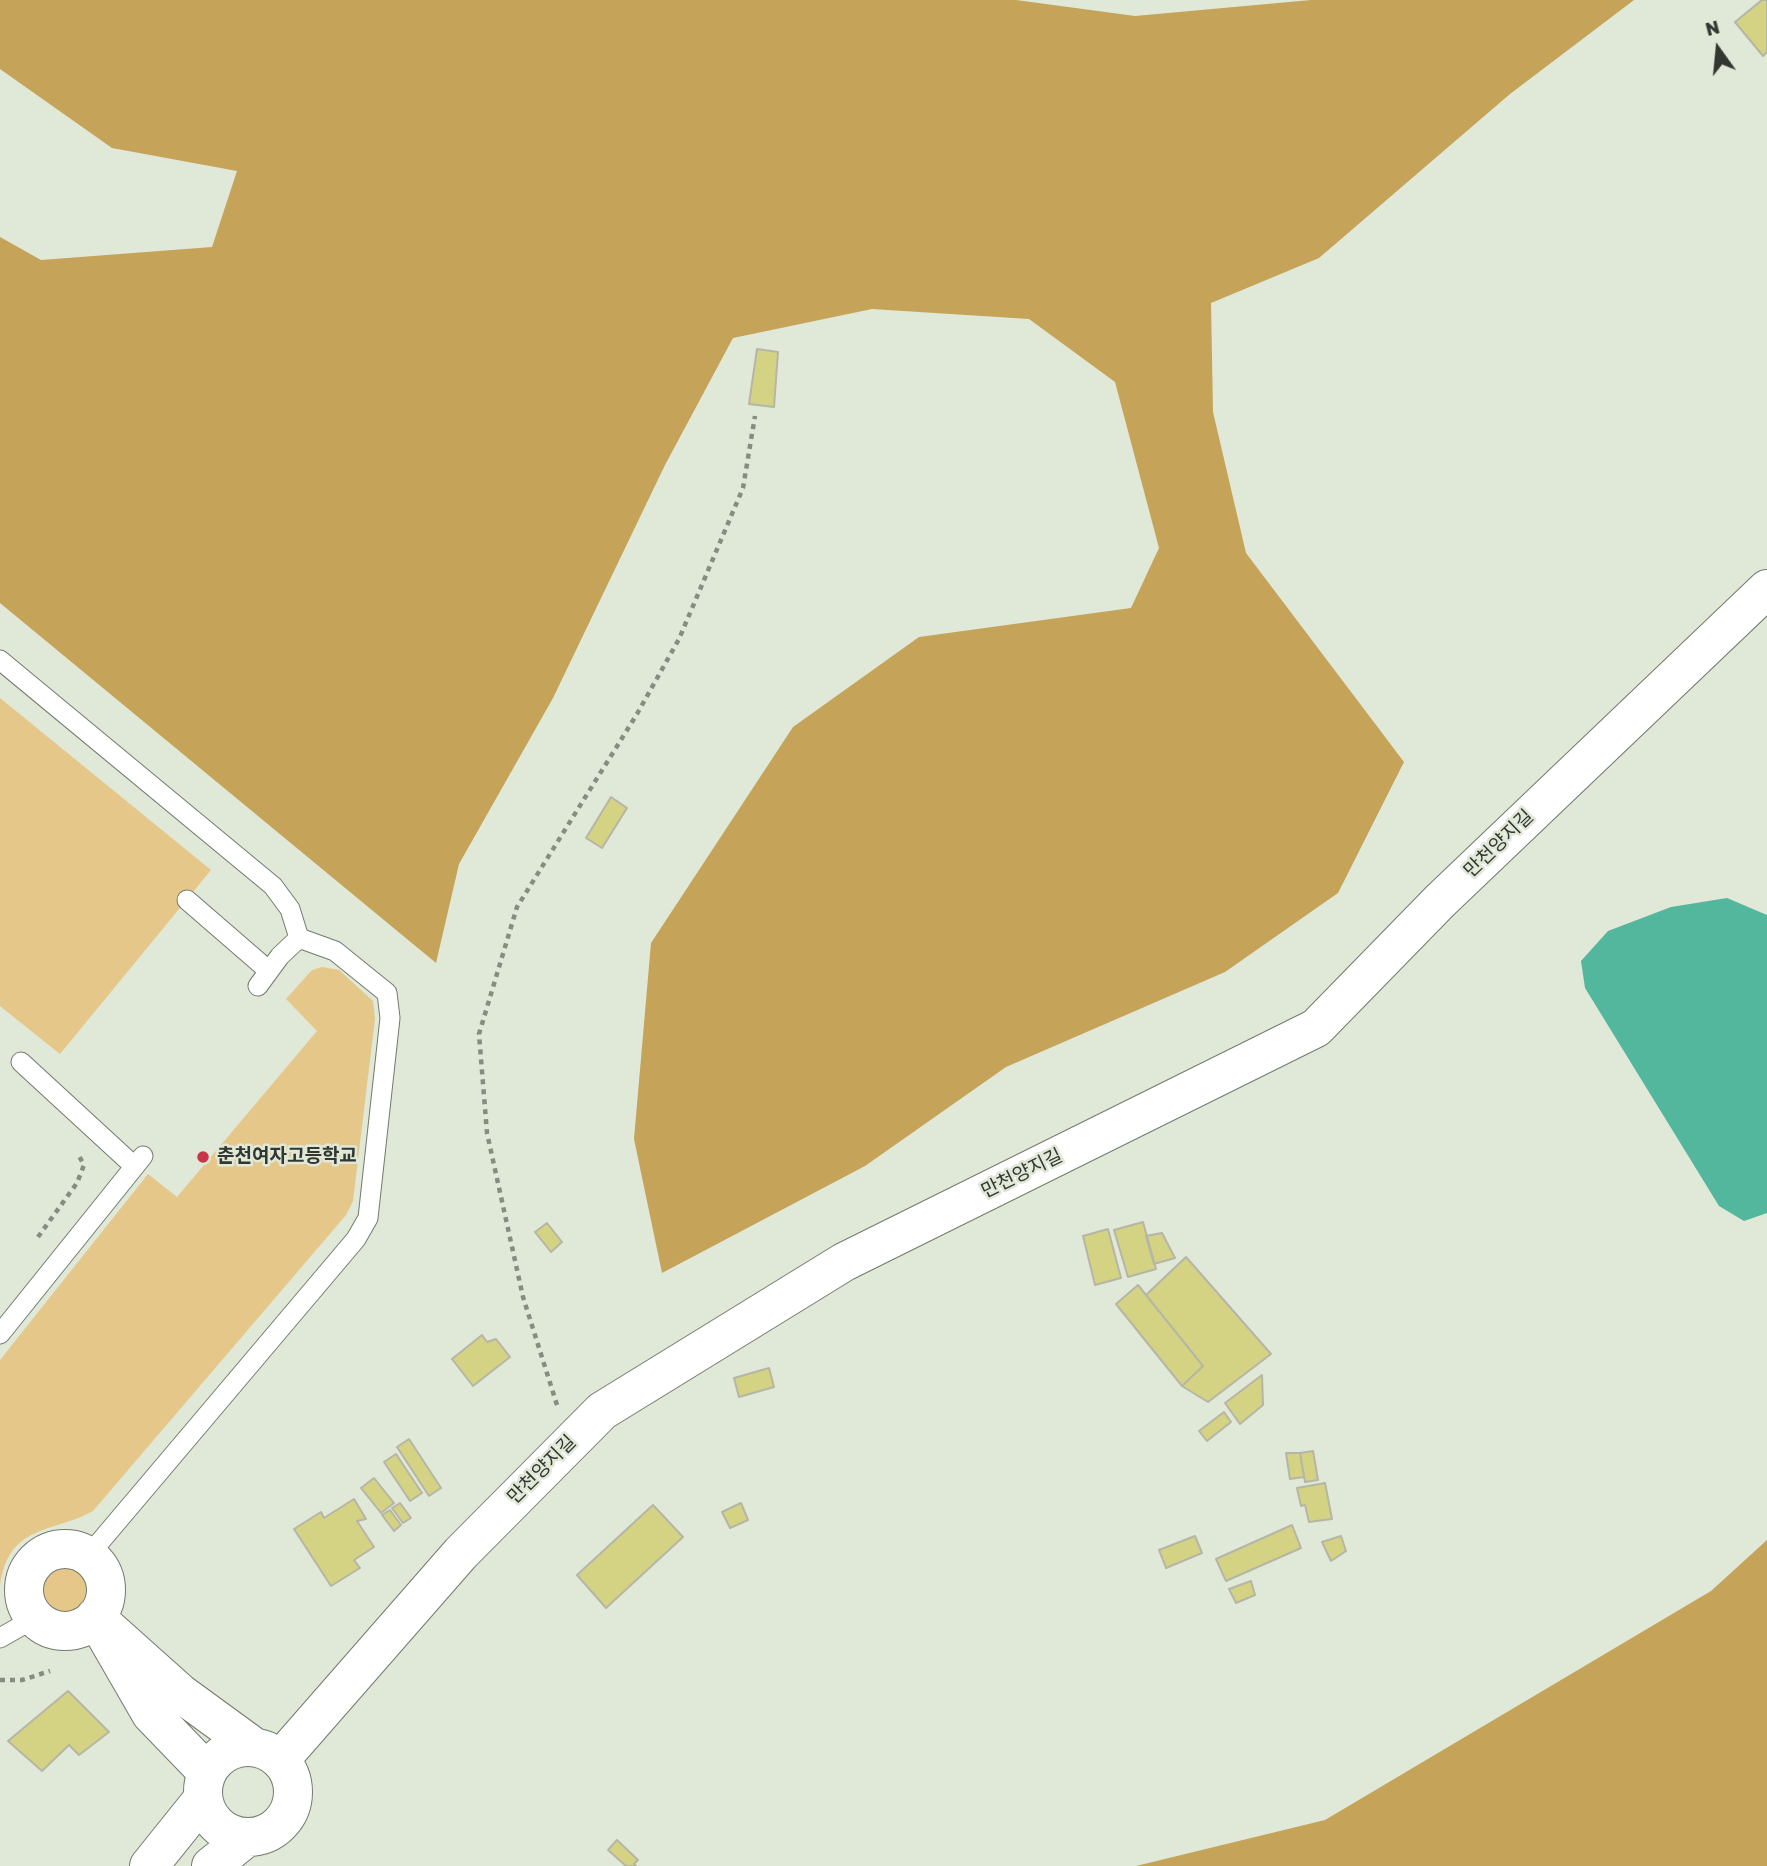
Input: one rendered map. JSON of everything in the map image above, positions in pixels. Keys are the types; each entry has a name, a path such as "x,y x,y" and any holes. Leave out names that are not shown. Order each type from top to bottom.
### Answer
{"street":[{"name":"만천양지길","path":"267,1754 601,1411 844,1262 1316,1028 1440,901 1767,589"},
{"path":"61,1549 88,1556 104,1578 103,1605 95,1617 84,1626 71,1630 57,1630 35,1618 23,1595 28,1570 37,1560 61,1549"},
{"path":"95,1617 180,1693 289,1772 293,1787 289,1810 275,1828 262,1836 246,1838 231,1835 218,1827 208,1814 205,1786 152,1714 95,1617"},
{"path":"149,1866 227,1752 267,1754"},
{"path":"211,1866 246,1838"}],"lane":[{"path":"0,660 273,886 290,909 299,939"},
{"path":"187,900 264,978 279,956 299,939"},
{"path":"88,1556 356,1239 368,1218 390,1018 387,993 335,951 299,939"},
{"path":"0,1334 138,1161 21,1062"},
{"path":"0,1638 35,1618"}],"path":[{"path":"563,1449 556,1399 523,1297 487,1133 479,1034 517,907 637,714 679,639 743,488 755,416"},
{"path":"31,1247 77,1183 84,1166 74,1144"},
{"path":"0,1680 22,1680 50,1671"}],"shaded area":[{"path":"0,0 1016,0 1135,16 1311,0 1634,0 1510,94 1319,258 1211,303 1213,412 1246,553 1404,762 1338,893 1225,972 1006,1067 865,1166 662,1273 634,1139 651,943 793,727 919,637 1131,608 1159,548 1115,382 1029,319 872,309 733,338 665,465 553,698 459,864 436,963 0,603 0,237 41,260 212,247 237,171 112,148 0,69"},
{"path":"0,698 211,870 60,1054 0,1006"},
{"path":"1727,898 1767,915 1767,1213 1744,1221 1719,1206 1585,988 1581,961 1608,931 1671,907"},
{"path":"322,967 339,970 373,1001 375,1019 353,1201 346,1215 93,1511 22,1541 12,1551 0,1587 0,1360 148,1174 177,1197 317,1031 286,999 312,970"},
{"path":"1767,1540 1767,1866 1136,1866 1325,1820 1711,1591"},
{"path":"63,1564 80,1572 88,1589 80,1606 63,1614 46,1606 38,1589 46,1572"}],"building":[{"path":"1762,0 1767,0 1767,52 1763,56 1735,22"},
{"path":"757,349 778,352 774,407 749,404"},
{"path":"611,797 627,808 602,848 586,838"},
{"path":"1143,1222 1156,1269 1128,1277 1114,1230"},
{"path":"547,1223 562,1242 551,1252 535,1232"},
{"path":"1108,1229 1121,1278 1095,1285 1083,1236"},
{"path":"1162,1233 1175,1258 1154,1264 1146,1236"},
{"path":"1186,1257 1271,1354 1208,1402 1182,1386 1203,1366 1146,1295"},
{"path":"1138,1285 1203,1366 1182,1386 1116,1304"},
{"path":"482,1335 487,1342 496,1339 510,1357 473,1386 452,1359"},
{"path":"769,1368 774,1387 739,1397 734,1378"},
{"path":"1262,1375 1263,1405 1240,1424 1225,1403"},
{"path":"1224,1412 1231,1422 1207,1441 1199,1431"},
{"path":"409,1439 441,1488 429,1496 397,1447"},
{"path":"1313,1451 1318,1480 1305,1482 1300,1453"},
{"path":"1286,1453 1300,1453 1304,1477 1290,1479"},
{"path":"396,1454 422,1493 410,1501 384,1462"},
{"path":"374,1478 394,1503 381,1513 361,1488"},
{"path":"1325,1483 1332,1519 1309,1522 1305,1505 1301,1506 1297,1488"},
{"path":"354,1499 366,1519 357,1521 374,1547 354,1560 360,1568 331,1586 294,1529 321,1512 324,1518"},
{"path":"400,1503 411,1518 403,1523 392,1508"},
{"path":"741,1503 748,1520 730,1528 722,1512"},
{"path":"653,1505 683,1537 606,1608 577,1575"},
{"path":"390,1510 401,1525 394,1531 382,1515"},
{"path":"1292,1525 1301,1548 1226,1581 1216,1559"},
{"path":"1195,1536 1202,1553 1166,1568 1159,1550"},
{"path":"1341,1536 1346,1551 1331,1561 1322,1542"},
{"path":"1251,1581 1255,1595 1236,1603 1229,1589"},
{"path":"68,1691 109,1732 79,1755 69,1745 42,1771 8,1741"},
{"path":"617,1840 638,1860 634,1864 636,1866 626,1866 608,1850"}],"place":[{"name":"춘천여자고등학교","path":"203,1157"}]}
